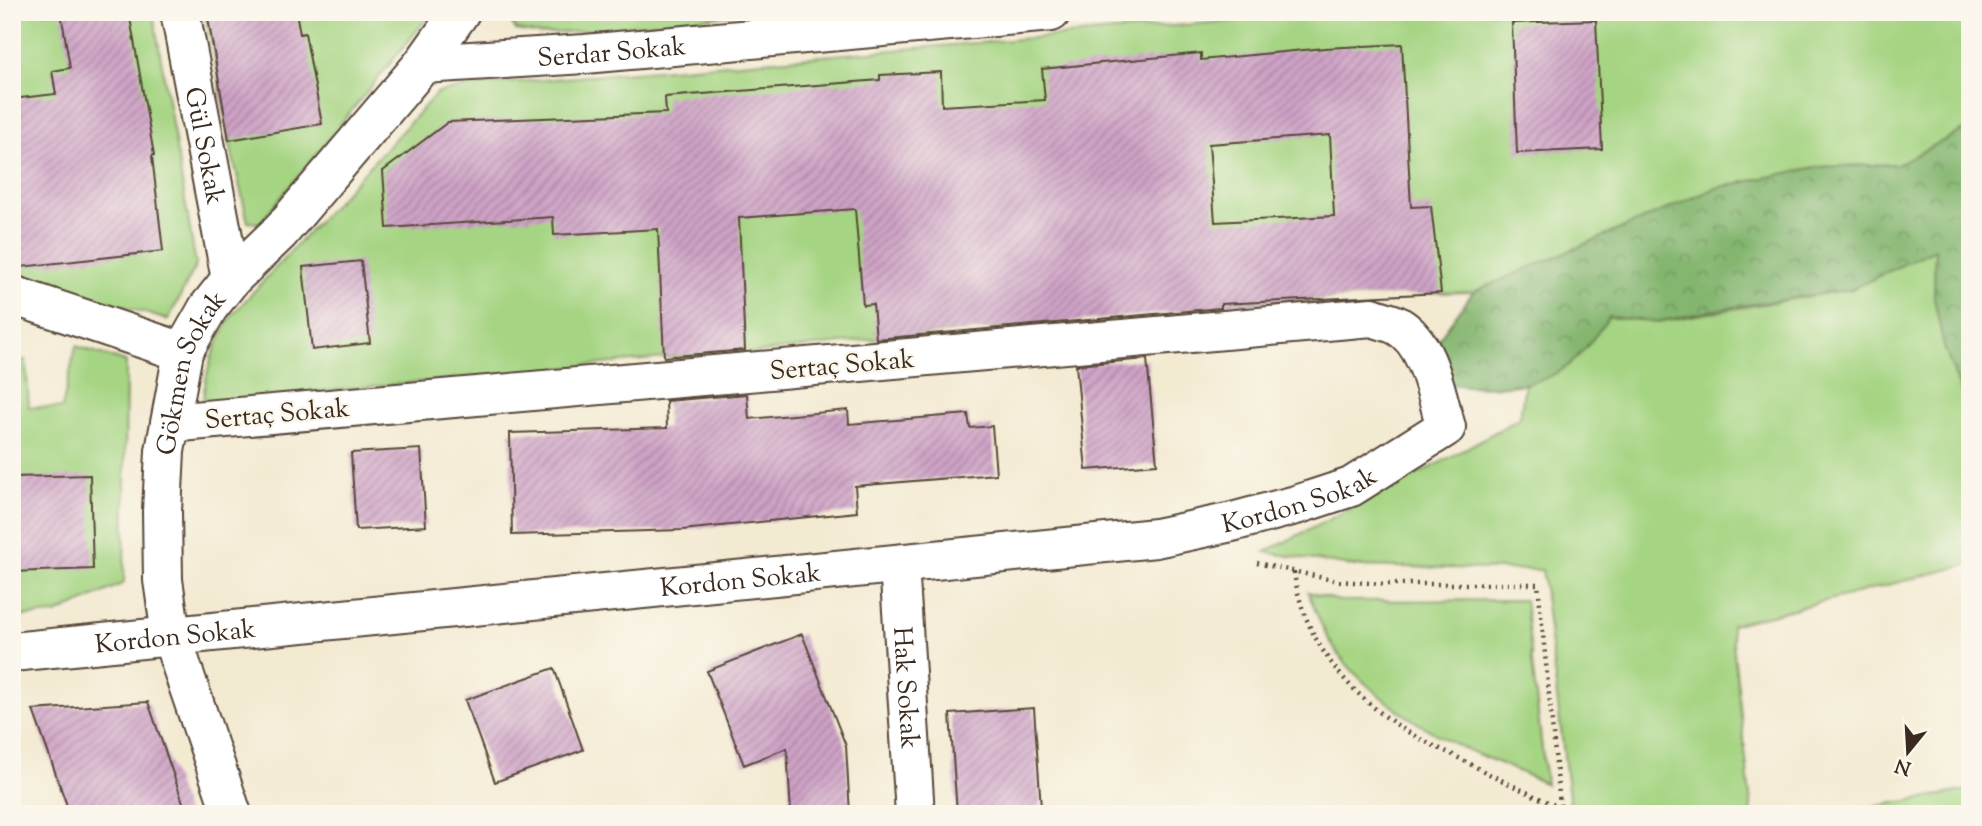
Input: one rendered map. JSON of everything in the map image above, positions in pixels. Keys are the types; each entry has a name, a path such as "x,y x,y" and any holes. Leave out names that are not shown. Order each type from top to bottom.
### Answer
{"street":[{"name":"Gül Sokak","path":"180,12 231,279"},
{"name":"Gökmen Sokak","path":"232,814 172,635 163,580 165,451 183,352 208,308 231,279 280,232 423,64 460,12"},
{"name":"Serdar Sokak","path":"423,64 585,54 1051,12"},
{"path":"12,295 183,352"},
{"name":"Sertaç Sokak","path":"170,423 1372,317 1398,326 1413,339 1425,359 1446,427"},
{"name":"Kordon Sokak","path":"12,652 1156,538 1232,522 1350,487 1446,427"},
{"name":"Hak Sokak","path":"899,564 915,814"}],"path":[{"path":"1244,560 1337,581 1386,584 1538,584 1560,811"},
{"path":"1294,572 1298,596 1310,630 1332,665 1360,696 1405,730 1560,811"}],"green space":[{"path":"12,12 153,12 196,265 168,320 12,272"},
{"path":"203,12 432,12 260,223 248,222"},
{"path":"505,12 761,12 541,34 516,30"},
{"path":"1337,12 1970,12 1970,127 1898,164 1816,167 1716,188 1473,292 1255,303 746,354 664,358 203,403 212,357 232,315 437,93 471,86"},
{"path":"1970,127 1970,415 1944,347 1934,298 1935,249 1852,289 1721,309 1657,322 1609,317 1575,359 1550,376 1507,386 1449,384 1437,341 1473,292 1716,188 1816,167 1898,164"},
{"path":"1935,248 1934,298 1944,347 1970,415 1970,564 1731,625 1752,814 1571,814 1542,570 1351,566 1265,552 1434,466 1520,418 1525,384 1562,370 1589,344 1609,317 1657,322 1852,289"},
{"path":"76,346 126,362 124,583 56,614 12,617 12,360 26,360 29,407 62,408"},
{"path":"1308,592 1340,601 1525,600 1546,784 1439,736 1384,700 1339,655 1325,632"},
{"path":"1970,790 1970,814 1831,814"}],"building":[{"path":"61,12 129,12 154,155 163,251 12,268 12,99 56,94 52,71 70,68"},
{"path":"207,12 296,12 300,34 305,33 322,124 229,140"},
{"path":"1596,20 1602,149 1517,153 1512,23"},
{"path":"1402,44 1411,207 1431,206 1441,293 1221,304 1221,308 876,339 873,304 863,305 855,209 739,218 745,350 664,357 658,229 554,235 553,217 387,228 383,171 448,122 666,113 665,97 880,80 880,75 941,72 942,106 1045,100 1042,69 1201,53 1201,60 1325,48","holes":["1330,135 1334,216 1215,222 1209,144"]},
{"path":"361,261 370,343 312,350 303,267"},
{"path":"1147,359 1157,464 1086,470 1076,365"},
{"path":"747,394 749,419 848,410 849,424 968,414 970,428 992,426 996,474 855,486 857,512 682,530 512,535 510,433 667,428 666,401"},
{"path":"421,449 426,526 356,530 351,453"},
{"path":"90,475 93,569 12,572 12,477"},
{"path":"802,634 846,746 850,814 791,814 787,748 744,765 707,671"},
{"path":"554,668 583,750 495,782 465,700"},
{"path":"148,702 187,814 70,814 33,710"},
{"path":"1034,708 1041,808 957,813 950,714"}]}
